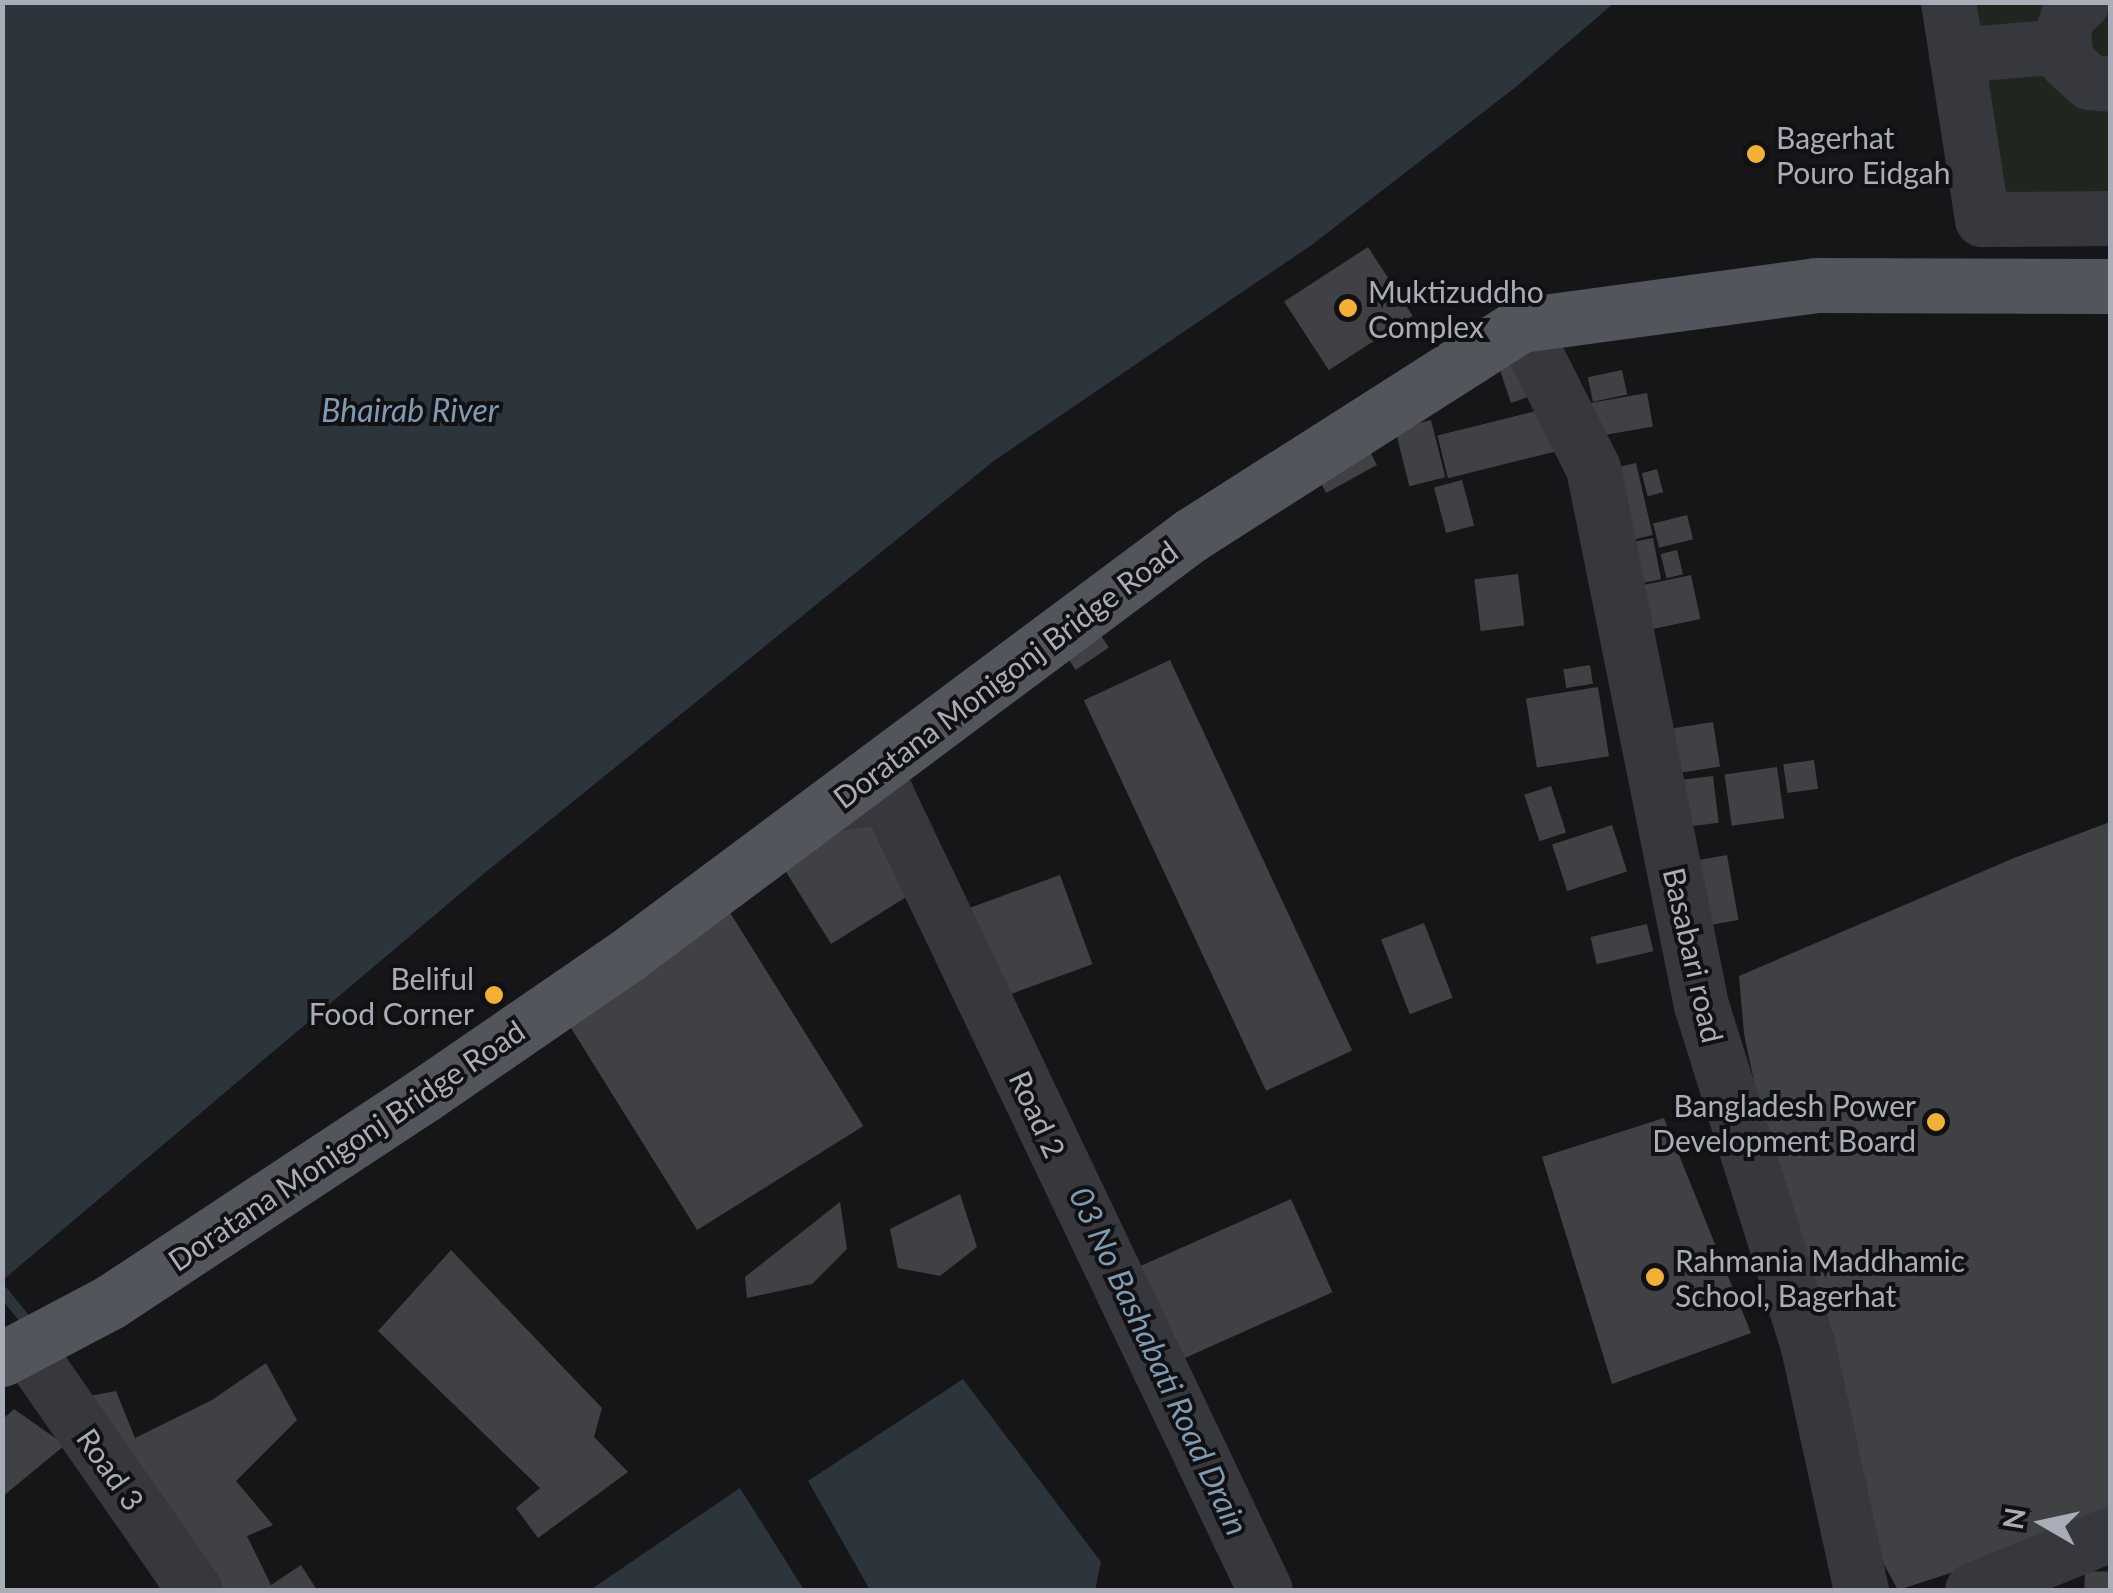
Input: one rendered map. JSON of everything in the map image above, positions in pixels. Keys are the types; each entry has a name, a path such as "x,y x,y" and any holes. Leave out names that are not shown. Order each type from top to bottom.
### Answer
{"main road":[{"name":"Doratana Monigonj Bridge Road","path":"14,1353 110,1302 424,1095 629,954 1191,535 1521,325 1815,285 2110,286"}],"street":[{"path":"2110,86 2089,82 2076,74 2072,24 1952,29 1982,219 2110,218"},
{"name":"Basabari road","path":"1521,325 1593,468 1701,1005 1808,1347 1860,1590"},
{"name":"Road 2","path":"831,804 888,796 1266,1590"},
{"name":"Road 3","path":"14,1353 195,1590"},
{"path":"1972,1590 2110,1534"}],"shaded area":[{"path":"1933,3 2110,3 2110,244 1968,242"}],"water":[{"name":"Bhairab River","path":"3,2 1614,3 1517,86 1313,244 995,460 481,876 3,1280"},
{"path":"963,1379 1101,1562 1095,1590 870,1590 808,1481"},
{"path":"740,1488 804,1590 590,1590"}],"building":[{"name":"Muktizuddho Complex","path":"1368,247 1413,316 1329,370 1284,301"},
{"path":"1492,346 1539,393 1511,403"},
{"path":"1622,370 1627,394 1593,402 1588,377"},
{"path":"1647,393 1653,426 1592,437 1586,404"},
{"path":"1548,408 1559,451 1448,478 1437,436"},
{"path":"1431,420 1445,477 1409,486 1395,429"},
{"path":"1361,436 1377,465 1326,493 1310,464"},
{"path":"1636,463 1653,535 1627,541 1611,469"},
{"path":"1657,469 1663,492 1648,496 1642,473"},
{"path":"1462,480 1474,525 1446,533 1434,488"},
{"path":"1687,515 1693,539 1659,548 1653,523"},
{"path":"1653,538 1661,579 1633,585 1625,544"},
{"path":"1677,550 1683,574 1667,578 1661,554"},
{"path":"1518,574 1524,626 1481,631 1474,579"},
{"path":"1691,575 1700,619 1645,631 1635,587"},
{"path":"1091,621 1109,648 1076,670 1058,643"},
{"path":"1170,660 1352,1051 1266,1091 1084,700"},
{"path":"1590,665 1593,684 1566,688 1563,669"},
{"path":"1598,687 1609,756 1537,768 1526,698"},
{"path":"1713,722 1720,766 1660,776 1653,732"},
{"path":"1814,760 1818,789 1787,793 1783,764"},
{"path":"1777,767 1784,818 1732,826 1725,774"},
{"path":"1713,776 1719,823 1667,829 1661,782"},
{"path":"1551,786 1566,833 1540,841 1524,795"},
{"path":"868,803 921,888 831,944 778,859"},
{"name":"Bangladesh Power Development Board","path":"2110,822 2110,1507 1988,1561 1898,1590 1864,1528 1781,1210 1744,1034 1739,976 2014,858"},
{"path":"1612,825 1627,872 1567,891 1552,844"},
{"path":"1727,855 1738,920 1689,929 1678,864"},
{"path":"1060,875 1092,964 988,1002 956,913"},
{"path":"724,903 863,1126 697,1230 558,1007"},
{"path":"1424,923 1453,998 1410,1014 1381,939"},
{"path":"1647,924 1653,951 1597,964 1590,937"},
{"path":"1664,1118 1751,1333 1612,1384 1542,1157"},
{"path":"960,1194 977,1247 940,1276 898,1268 890,1229"},
{"path":"1291,1199 1332,1292 1175,1362 1134,1269"},
{"path":"840,1202 847,1249 812,1284 747,1298 745,1277"},
{"path":"451,1250 602,1408 594,1437 628,1472 538,1538 516,1508 540,1488 378,1331"},
{"path":"266,1363 297,1420 236,1481 273,1525 247,1536 271,1585 301,1565 317,1590 161,1590 47,1404 116,1391 135,1438 212,1400"},
{"path":"14,1409 65,1445 2,1497 2,1420"},
{"path":"2085,1571 2110,1572 2109,1590 2084,1590"}],"waterway":[{"path":"2,1291 32,1328"}],"place":[{"name":"Bagerhat Pouro Eidgah","path":"1756,154"},
{"name":"Muktizuddho Complex","path":"1348,308"},
{"name":"Beliful Food Corner","path":"494,995"},
{"name":"Bangladesh Power Development Board","path":"1936,1122"},
{"name":"Rahmania Maddhamic School, Bagerhat","path":"1655,1277"}],"water label":[{"name":"03 No Bashabati Road Drain","path":"1159,1361"}]}
